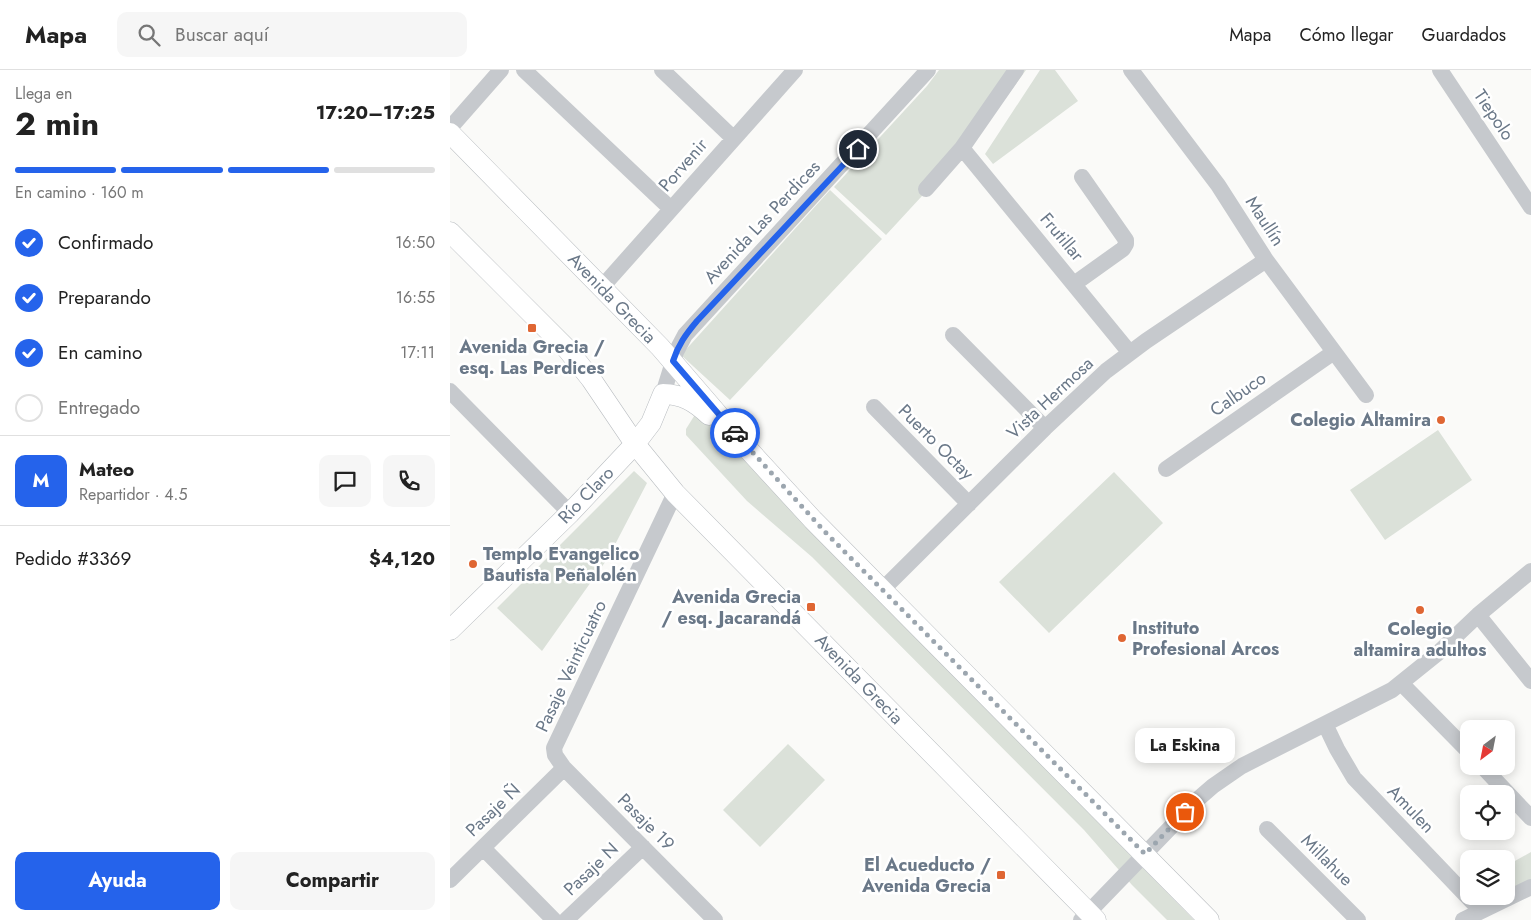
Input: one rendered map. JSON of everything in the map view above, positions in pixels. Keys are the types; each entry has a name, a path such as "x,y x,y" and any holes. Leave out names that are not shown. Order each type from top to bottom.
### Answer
{"main road":[{"name":"Avenida Grecia","path":"450,133 673,361 746,447 813,520 1209,920"},
{"name":"Avenida Grecia","path":"450,232 567,350 591,379 634,444 675,493 1089,918"},
{"name":"Río Claro","path":"450,630 570,513 634,444 651,423 663,394"},
{"path":"663,394 684,396 705,411 746,447"}],"street":[{"path":"450,128 501,70"},
{"path":"524,70 670,209"},
{"path":"662,70 733,138"},
{"name":"Avenida Las Perdices","path":"673,361 680,342 697,321 783,230 928,70"},
{"path":"926,189 962,148 1016,70"},
{"name":"Maullín","path":"1131,70 1218,185 1266,260 1366,395"},
{"name":"Tiepolo","path":"1440,70 1531,207"},
{"name":"Porvenir","path":"602,287 792,71"},
{"name":"Frutillar","path":"962,148 1130,353"},
{"path":"1074,284 1123,249 1126,244 1126,240 1082,177"},
{"name":"Vista Hermosa","path":"882,590 1045,428 1092,384 1130,353 1266,260"},
{"path":"953,335 1045,428"},
{"name":"Calbuco","path":"1166,469 1334,352"},
{"name":"Río Claro","path":"663,394 673,361"},
{"path":"450,391 570,513"},
{"name":"Puerto Octay","path":"874,408 969,504"},
{"name":"Pasaje Veinticuatro","path":"554,748 675,493"},
{"path":"1089,918 1145,854 1213,786 1242,766 1392,690 1438,653 1478,615 1531,571"},
{"path":"1478,615 1531,681"},
{"path":"1401,683 1460,743"},
{"name":"Amulen","path":"1326,724 1337,749 1354,778 1481,911"},
{"name":"Pasaje 19","path":"554,748 555,756 564,768 715,920"},
{"name":"Pasaje Ñ","path":"450,880 564,768"},
{"path":"1490,775 1531,818"},
{"name":"Millahue","path":"1267,829 1358,920"},
{"name":"Pasaje N","path":"566,920 643,847"},
{"path":"483,848 554,920"},
{"path":"1463,920 1531,887"}],"shaded area":[{"path":"939,70 1026,70 981,132 886,235 834,187 927,86"},
{"path":"1040,70 1055,70 1078,101 993,164 985,154"},
{"path":"830,190 882,239 730,400 681,355"},
{"path":"696,413 704,417 791,510 1194,920 1167,920 1132,885 1084,830 812,557 747,501 686,435 686,429"},
{"path":"1438,430 1472,480 1385,540 1350,490"},
{"path":"634,471 647,483 608,558 542,651 497,608"},
{"path":"1114,472 1163,523 1049,633 999,582"},
{"path":"788,744 825,780 760,847 723,810"},
{"path":"1531,852 1531,881 1515,889 1515,861"}],"way so far":[{"path":"735,433 813,520 1145,854 1185,812"}],"place":[{"name":"Avenida Grecia / esq. Las Perdices","path":"532,328"},
{"name":"Colegio Altamira","path":"1441,420"},
{"name":"Templo Evangelico Bautista Peñalolén","path":"473,564"},
{"name":"Avenida Grecia / esq. Jacarandá","path":"811,607"},
{"name":"Colegio altamira adultos","path":"1420,610"},
{"name":"Instituto Profesional Arcos","path":"1122,638"},
{"name":"La Eskina","path":"1185,812"},
{"name":"El Acueducto / Avenida Grecia","path":"1001,875"}],"route":[{"path":"735,433 673,361 680,342 697,321 858,149"}]}
